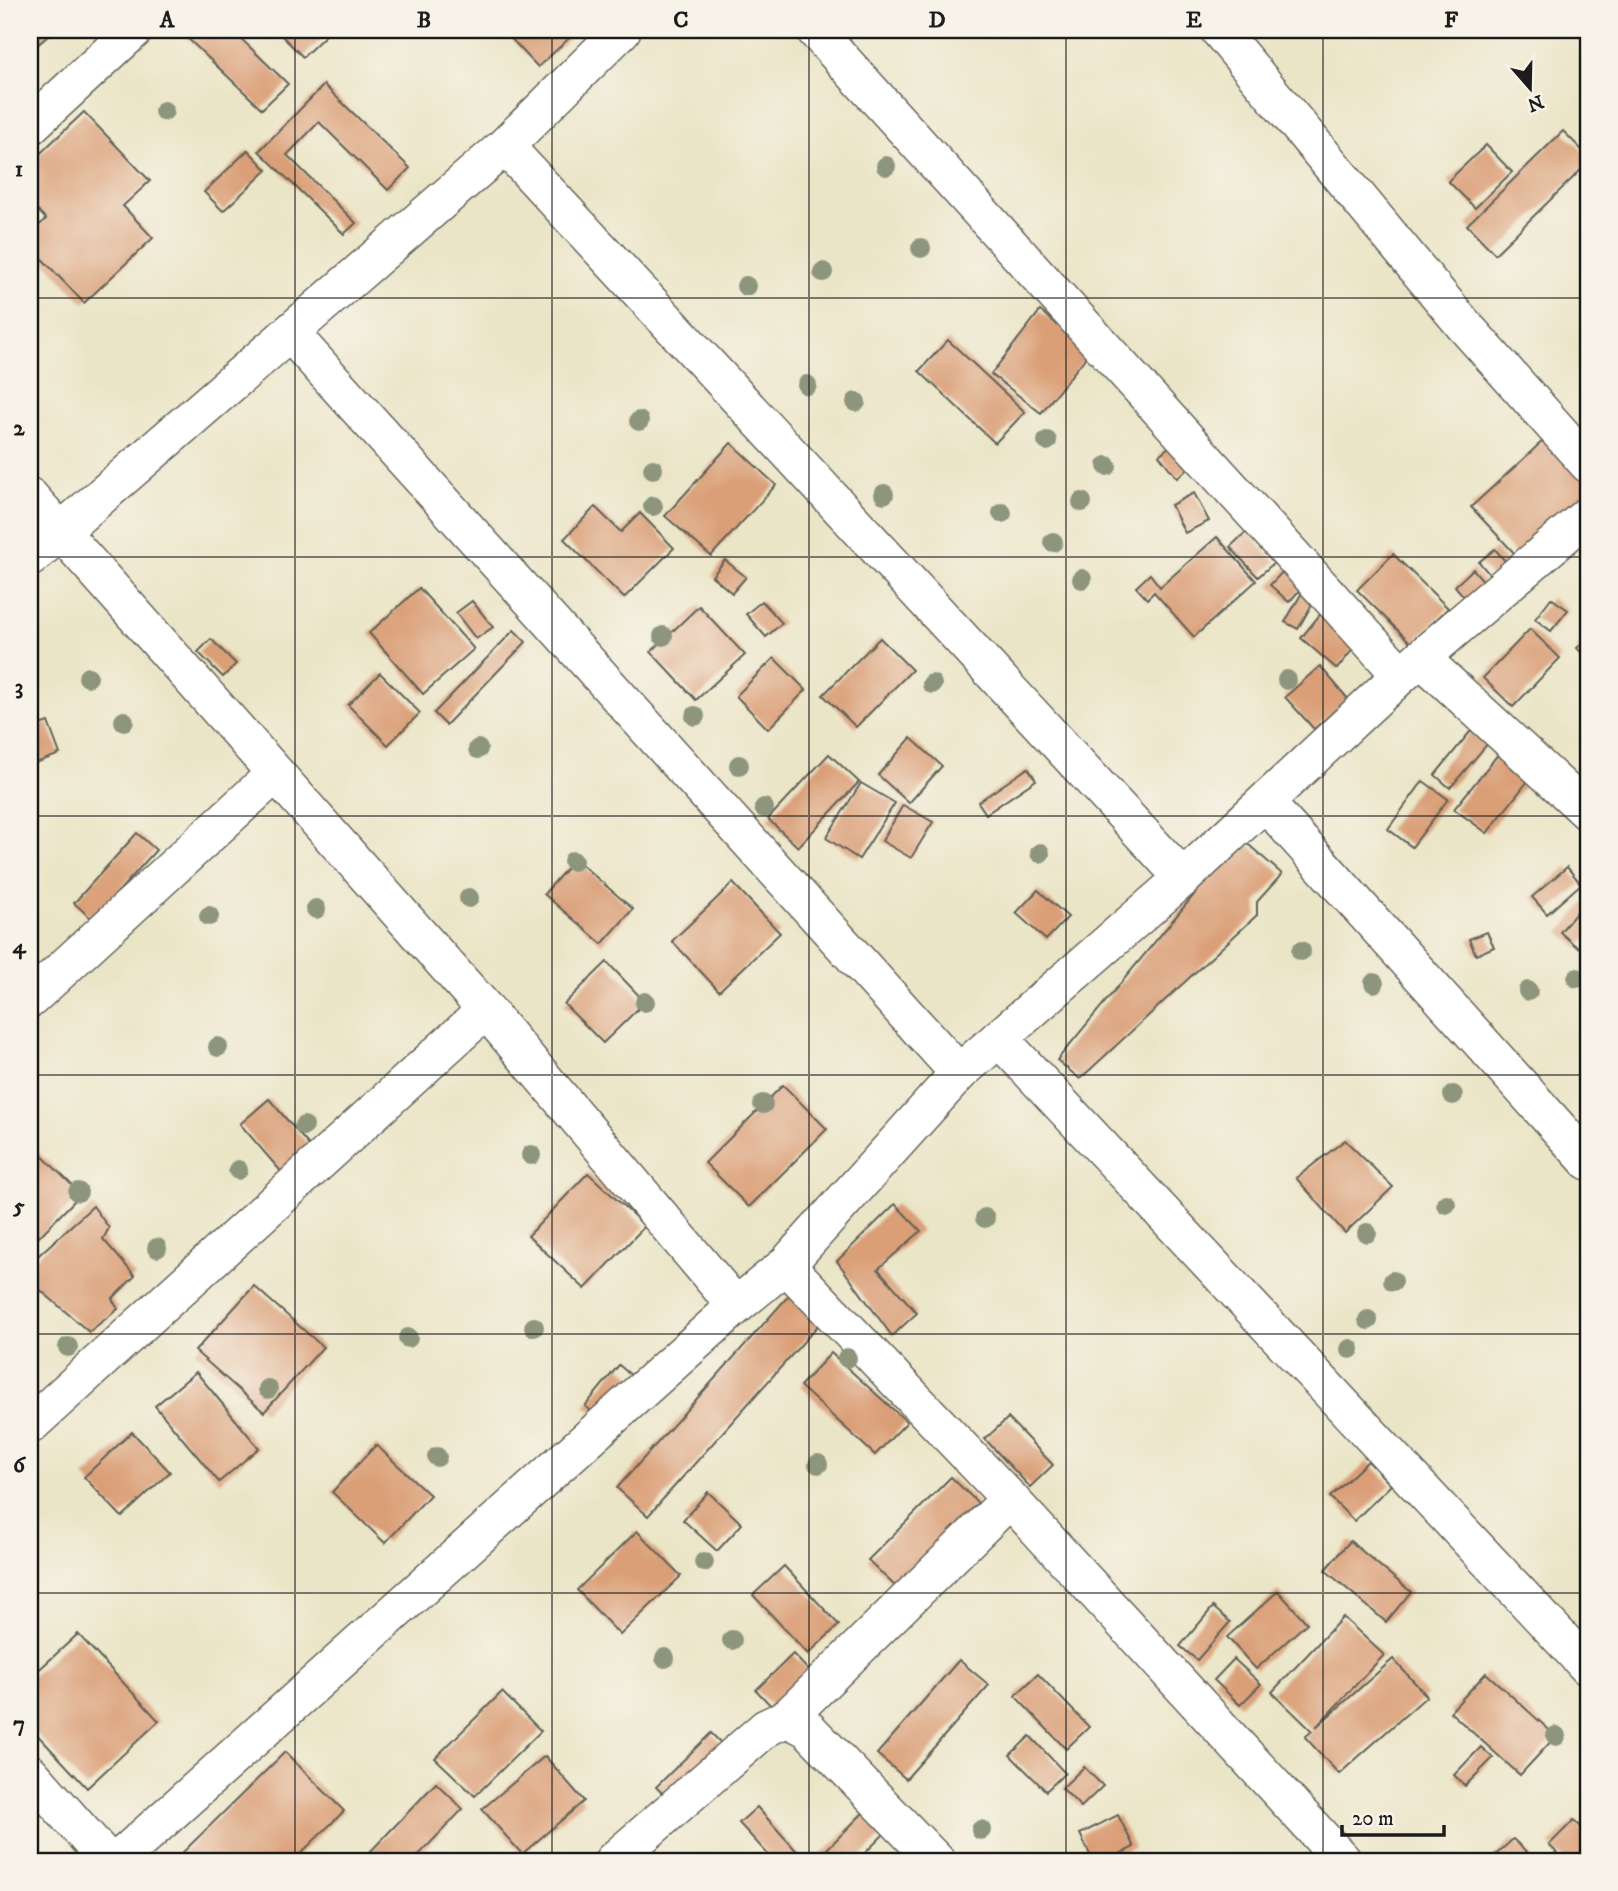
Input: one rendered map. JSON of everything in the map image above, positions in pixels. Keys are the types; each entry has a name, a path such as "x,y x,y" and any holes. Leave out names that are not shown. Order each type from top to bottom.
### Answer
{"street":[{"path":"30,126 134,30"},
{"path":"30,558 505,146 622,30"},
{"path":"815,30 1411,666 1588,812"},
{"path":"1219,30 1463,324 1588,464"},
{"path":"505,146 1182,878"},
{"path":"289,333 959,1073"},
{"path":"30,497 486,1010 736,1306"},
{"path":"117,1861 736,1306 786,1265 959,1073 1182,878 1411,666 1588,515"},
{"path":"30,999 275,774"},
{"path":"1265,802 1588,1161"},
{"path":"30,1425 486,1010"},
{"path":"999,1038 1588,1667"},
{"path":"786,1265 1010,1499 1343,1861"},
{"path":"613,1861 766,1728 787,1718 1010,1499"},
{"path":"787,1718 808,1729 936,1861"},
{"path":"30,1773 108,1861"}],"building":[{"path":"30,30 55,30 30,51"},
{"path":"179,30 232,30 288,84 262,109"},
{"path":"276,30 331,30 303,57"},
{"path":"503,30 574,30 576,32 538,67"},
{"path":"324,85 410,168 388,190 319,122 287,155 356,223 344,234 259,151"},
{"path":"84,112 150,181 123,206 153,238 84,303 30,246 30,234 46,219 30,202 30,163"},
{"path":"1563,131 1588,156 1588,163 1495,254 1467,225"},
{"path":"1486,145 1512,172 1475,208 1448,181"},
{"path":"248,150 267,170 223,211 204,192"},
{"path":"1040,311 1091,351 1041,413 991,374"},
{"path":"948,340 1025,412 995,443 919,371"},
{"path":"1546,438 1588,484 1588,491 1517,556 1471,507"},
{"path":"1179,439 1197,461 1177,478 1159,455"},
{"path":"731,443 776,485 711,556 665,516"},
{"path":"1194,493 1209,521 1185,533 1171,505"},
{"path":"595,507 621,532 640,513 674,548 624,598 564,539"},
{"path":"1247,531 1275,562 1258,577 1230,547"},
{"path":"1217,537 1256,581 1194,637 1154,592 1147,599 1136,587 1150,574 1160,587"},
{"path":"1495,549 1511,568 1495,581 1479,562"},
{"path":"1393,554 1448,608 1412,644 1357,590"},
{"path":"725,560 746,577 732,593 712,576"},
{"path":"1286,568 1305,584 1289,602 1270,585"},
{"path":"1473,569 1491,590 1472,606 1455,586"},
{"path":"419,588 474,649 423,694 369,633"},
{"path":"1303,591 1315,599 1298,629 1285,622"},
{"path":"1551,598 1568,610 1551,631 1535,619"},
{"path":"472,601 493,627 476,639 456,613"},
{"path":"762,601 782,623 766,637 746,614"},
{"path":"699,606 745,655 696,700 651,652"},
{"path":"1322,612 1358,643 1337,669 1301,638"},
{"path":"1530,629 1560,658 1513,707 1483,678"},
{"path":"514,630 526,642 446,725 434,713"},
{"path":"1588,637 1588,660 1577,648"},
{"path":"880,638 912,670 856,727 823,695"},
{"path":"211,639 236,664 223,677 198,652"},
{"path":"774,658 806,690 768,729 736,696"},
{"path":"1320,666 1348,699 1314,729 1285,697"},
{"path":"380,673 420,713 388,745 348,705"},
{"path":"48,722 60,754 30,765 30,728"},
{"path":"1478,722 1495,735 1450,788 1435,775"},
{"path":"911,738 942,766 909,803 878,775"},
{"path":"1500,752 1531,777 1487,833 1454,809"},
{"path":"829,754 859,782 798,847 768,819"},
{"path":"1028,768 1036,780 986,814 978,802"},
{"path":"1423,781 1448,799 1412,847 1388,829"},
{"path":"861,783 895,803 859,859 826,838"},
{"path":"903,805 933,822 911,858 882,841"},
{"path":"137,833 156,850 93,920 74,903"},
{"path":"1241,838 1282,874 1257,902 1257,915 1080,1079 1057,1060"},
{"path":"575,859 633,909 602,944 544,894"},
{"path":"1567,867 1581,884 1547,914 1532,897"},
{"path":"733,883 780,933 719,991 672,941"},
{"path":"1038,890 1068,917 1046,940 1016,913"},
{"path":"1588,899 1588,936 1578,948 1560,932"},
{"path":"1487,932 1494,947 1476,955 1469,939"},
{"path":"607,962 645,1002 603,1043 564,1004"},
{"path":"783,1085 827,1129 749,1207 705,1163"},
{"path":"269,1099 313,1150 284,1175 240,1124"},
{"path":"1345,1140 1393,1187 1345,1233 1296,1178"},
{"path":"30,1144 81,1194 30,1246"},
{"path":"588,1173 645,1226 585,1289 528,1236"},
{"path":"895,1204 921,1231 878,1269 917,1313 892,1336 837,1261"},
{"path":"93,1206 109,1228 103,1239 135,1276 112,1299 118,1309 89,1332 30,1281 30,1263"},
{"path":"254,1286 323,1347 264,1412 195,1351"},
{"path":"792,1292 823,1320 648,1516 617,1488"},
{"path":"831,1353 907,1422 875,1455 800,1386"},
{"path":"619,1365 639,1382 606,1422 585,1406"},
{"path":"196,1372 259,1448 219,1482 155,1406"},
{"path":"1008,1418 1053,1465 1030,1487 985,1439"},
{"path":"132,1432 170,1472 122,1517 84,1477"},
{"path":"376,1445 430,1495 385,1543 332,1492"},
{"path":"1368,1461 1391,1485 1354,1521 1330,1497"},
{"path":"951,1477 978,1503 896,1587 868,1560"},
{"path":"708,1492 742,1524 717,1551 683,1520"},
{"path":"637,1531 681,1576 620,1635 577,1590"},
{"path":"1350,1541 1411,1592 1386,1622 1325,1570"},
{"path":"784,1566 839,1625 808,1654 753,1595"},
{"path":"1278,1591 1307,1623 1256,1669 1227,1637"},
{"path":"1213,1607 1230,1622 1197,1660 1180,1646"},
{"path":"1343,1617 1384,1655 1316,1727 1393,1659 1427,1696 1339,1774 1305,1737 1312,1731 1272,1692"},
{"path":"78,1634 159,1721 87,1788 30,1727 30,1678"},
{"path":"793,1654 813,1675 776,1711 756,1690"},
{"path":"1234,1659 1261,1684 1240,1705 1214,1680"},
{"path":"959,1660 989,1685 906,1779 877,1754"},
{"path":"1486,1673 1556,1736 1520,1775 1450,1712"},
{"path":"1038,1674 1089,1727 1066,1749 1015,1696"},
{"path":"502,1692 541,1731 475,1796 435,1758"},
{"path":"711,1733 726,1748 671,1802 656,1787"},
{"path":"1030,1736 1065,1773 1046,1791 1010,1755"},
{"path":"1481,1747 1493,1758 1465,1786 1454,1775"},
{"path":"285,1752 344,1811 293,1861 174,1861"},
{"path":"545,1756 584,1801 522,1854 482,1809"},
{"path":"1084,1767 1103,1786 1081,1807 1062,1788"},
{"path":"436,1783 463,1809 413,1861 376,1861 368,1854"},
{"path":"757,1807 801,1856 795,1861 774,1861 739,1823"},
{"path":"868,1808 889,1829 857,1861 815,1861"},
{"path":"1118,1815 1134,1847 1106,1861 1093,1861 1080,1834"},
{"path":"1574,1820 1588,1834 1588,1861 1566,1861 1549,1845"},
{"path":"1513,1839 1532,1857 1528,1861 1489,1861"}]}
